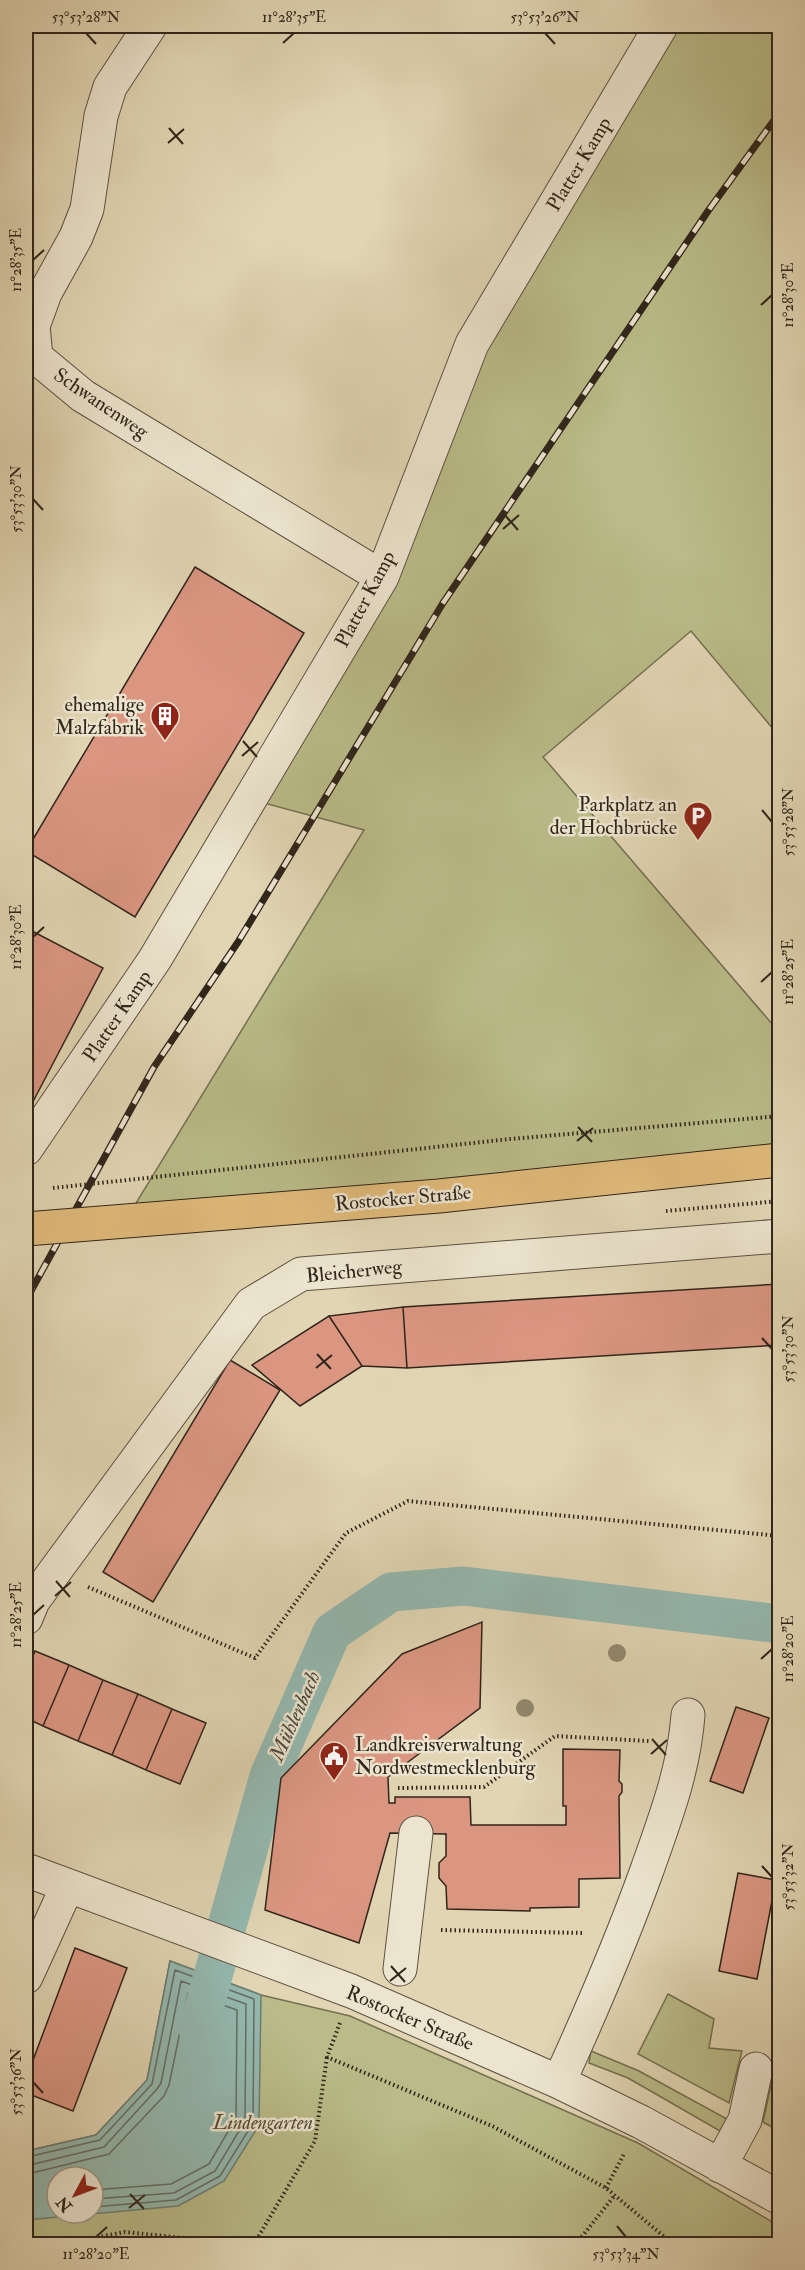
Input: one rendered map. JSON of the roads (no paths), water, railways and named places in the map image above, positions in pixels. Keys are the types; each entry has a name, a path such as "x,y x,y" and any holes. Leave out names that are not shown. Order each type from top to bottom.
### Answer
{"main road":[{"name":"Rostocker Straße","path":"26,1228 440,1196 780,1160"}],"street":[{"name":"Schwanenweg","path":"150,26 110,87 101,116 87,209 76,237 45,293 33,326 36,357 83,396 382,577"},
{"name":"Platter Kamp","path":"26,1149 155,959 382,577 472,344 661,26"},
{"name":"Bleicherweg","path":"26,1618 33,1601 251,1304 301,1274 780,1236"},
{"path":"559,2082 623,1934 676,1790 687,1730"},
{"path":"400,1969 416,1833"},
{"name":"Rostocker Straße","path":"26,1870 176,1928 351,1991 559,2082 641,2122 780,2198"},
{"path":"26,1977 67,1887"},
{"path":"720,2166 745,2120 756,2069"}],"water":[{"path":"170,1961 261,1995 259,2125 224,2181 178,2206 105,2213 105,2165 45,2165 45,2218 26,2220 26,2149 31,2150 96,2135 147,2080"}],"waterway":[{"name":"Mühlenbach","path":"198,2029 269,1776 332,1632 391,1592 464,1586 780,1624"}],"railway":[{"path":"26,1300 154,1067 238,942 443,603 708,211 780,112"}],"place":[{"name":"ehemalige Malzfabrik","path":"165,742"},
{"name":"Parkplatz an der Hochbrücke","path":"698,842"},
{"name":"Landkreisverwaltung Nordwestmecklenburg","path":"334,1782"}],"park label":[{"name":"Lindengarten","path":"263,2122"}]}
